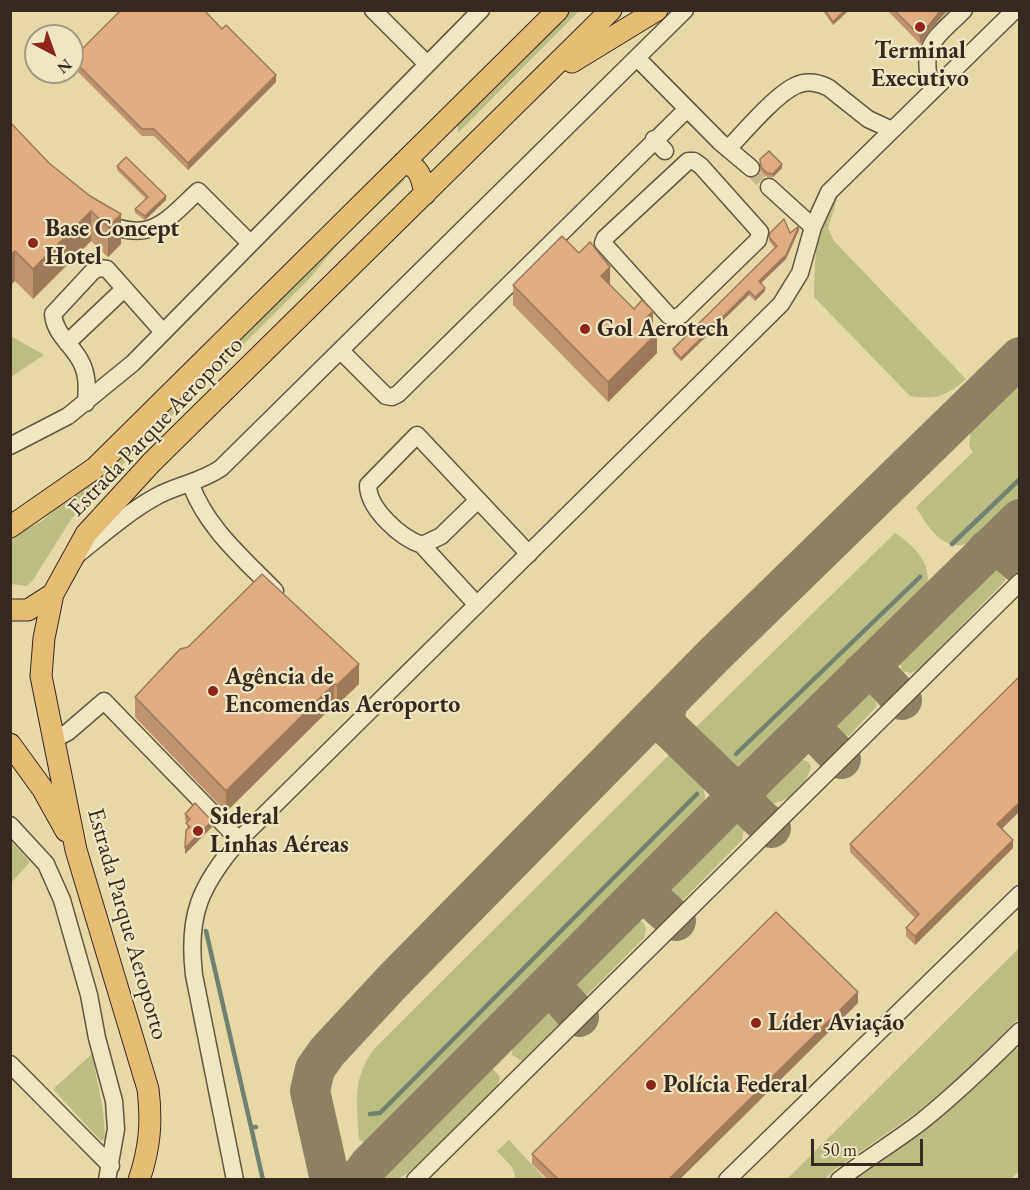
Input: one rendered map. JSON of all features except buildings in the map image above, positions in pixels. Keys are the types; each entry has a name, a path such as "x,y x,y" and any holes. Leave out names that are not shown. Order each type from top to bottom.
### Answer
{"main road":[{"name":"Estrada Parque Aeroporto","path":"10,527 51,501 95,468 558,10"},
{"name":"Estrada Parque Aeroporto","path":"140,1179 148,1153 152,1115 148,1089 76,850 41,676 44,639 53,594 86,534 152,462 612,10"},
{"path":"544,79 657,10"},
{"path":"440,129 446,144 463,157"},
{"path":"404,162 417,169 422,177 425,194"},
{"path":"10,610 28,610 53,594"},
{"path":"10,744 42,788 76,850"}],"street":[{"path":"373,10 427,64"},
{"path":"10,446 40,432 86,403 133,363 481,10"},
{"path":"71,560 142,505 159,495 190,484 221,468 685,10"},
{"path":"932,91 926,71 926,54 933,42 964,10"},
{"path":"235,1179 194,975 190,942 193,920 208,881 239,840 781,304 800,273 813,227 829,192 1015,10"},
{"path":"637,58 728,149 751,168"},
{"path":"728,149 784,93 803,83 822,84 868,118 892,130"},
{"path":"667,153 697,162 760,232 758,240 681,315 675,318 669,316 603,243 667,153 687,109"},
{"path":"341,351 386,396 392,397 398,394 667,153"},
{"path":"770,187 813,227"},
{"path":"88,212 112,226 140,233 157,228 198,191 250,243"},
{"path":"86,403 87,382 81,362 54,325 53,311 84,279 99,268 106,270 163,332"},
{"path":"67,343 123,290"},
{"path":"477,605 422,545 410,541 372,504 368,495 368,485 376,474 417,435 530,554"},
{"path":"190,484 199,505 217,531 287,603"},
{"path":"422,545 441,536 478,500"},
{"path":"415,1179 1020,582"},
{"path":"53,740 68,732 104,700 239,840"},
{"path":"10,825 46,864 62,900 89,995 97,1038 114,1101 116,1129 109,1173"},
{"path":"727,1179 1020,894"},
{"path":"839,1179 872,1153 919,1123 965,1086 1020,1031"},
{"path":"10,1064 109,1173"}],"green space":[{"path":"563,11 579,11 458,133 457,124"},
{"path":"400,174 405,180 346,234 310,278 96,491 72,518 33,580 27,586 11,584 11,537 42,521 87,482"},
{"path":"838,196 828,228 834,241 966,379 947,393 934,397 910,396 814,297 817,244 824,221"},
{"path":"11,336 44,355 11,377"},
{"path":"1019,381 1019,499 980,537 968,544 956,545 943,541 930,528 916,507 973,452 969,446 971,430"},
{"path":"895,533 910,544 922,558 927,574 925,593 748,767 728,771 700,744 692,731"},
{"path":"992,565 1002,566 1009,573 1004,582 918,670 911,673 903,671 899,662 899,654"},
{"path":"866,692 872,694 877,706 849,736 835,732 832,720 856,695"},
{"path":"672,752 691,770 701,784 705,799 703,808 370,1140 363,1142 359,1139 357,1092 362,1071 375,1048"},
{"path":"794,758 807,761 811,766 803,784 797,791 780,802 771,804 753,798"},
{"path":"738,815 745,824 742,840 684,899 675,898 669,888 669,881"},
{"path":"11,841 30,862 11,883"},
{"path":"635,920 643,922 646,929 644,938 583,999 578,1000 568,990 575,973 627,922"},
{"path":"1019,948 1019,1018 963,1076 916,1113 834,1170 825,1179 786,1180"},
{"path":"547,1010 555,1012 560,1018 559,1025 522,1061 512,1055 512,1036 536,1014"},
{"path":"1011,1045 1019,1050 1019,1171 1011,1179 842,1180"},
{"path":"92,1054 103,1110 105,1138 101,1141 53,1089"},
{"path":"485,1066 493,1069 500,1077 497,1088 408,1173 398,1179 373,1179 371,1177 477,1068"},
{"path":"509,1140 545,1179 516,1179 512,1167 497,1151"}],"waterway":[{"path":"952,544 1020,479"},
{"path":"736,754 920,577"},
{"path":"370,1114 380,1113 697,794"},
{"path":"206,931 251,1127 256,1127"},
{"path":"251,1127 263,1180"}],"taxiway":[{"path":"330,1180 310,1091 315,1069 327,1052 392,982 714,655 1020,357"},
{"path":"358,1180 369,1165 736,797 1020,519"},
{"path":"987,550 1001,548 1020,564"},
{"path":"862,673 879,675 902,700"},
{"path":"668,702 665,715 668,727 730,787"},
{"path":"816,719 818,735 841,759"},
{"path":"745,789 749,806 771,828"},
{"path":"637,898 650,898 676,921"},
{"path":"541,993 558,994 579,1017"}],"tunnel":[{"path":"751,168 769,187"}],"place":[{"name":"Terminal Executivo","path":"920,27"},
{"name":"Base Concept Hotel","path":"33,243"},
{"name":"Gol Aerotech","path":"585,329"},
{"name":"Agência de Encomendas Aeroporto","path":"213,691"},
{"name":"Sideral Linhas Aéreas","path":"198,831"},
{"name":"Líder Aviação","path":"756,1023"},
{"name":"Polícia Federal","path":"651,1085"}]}
